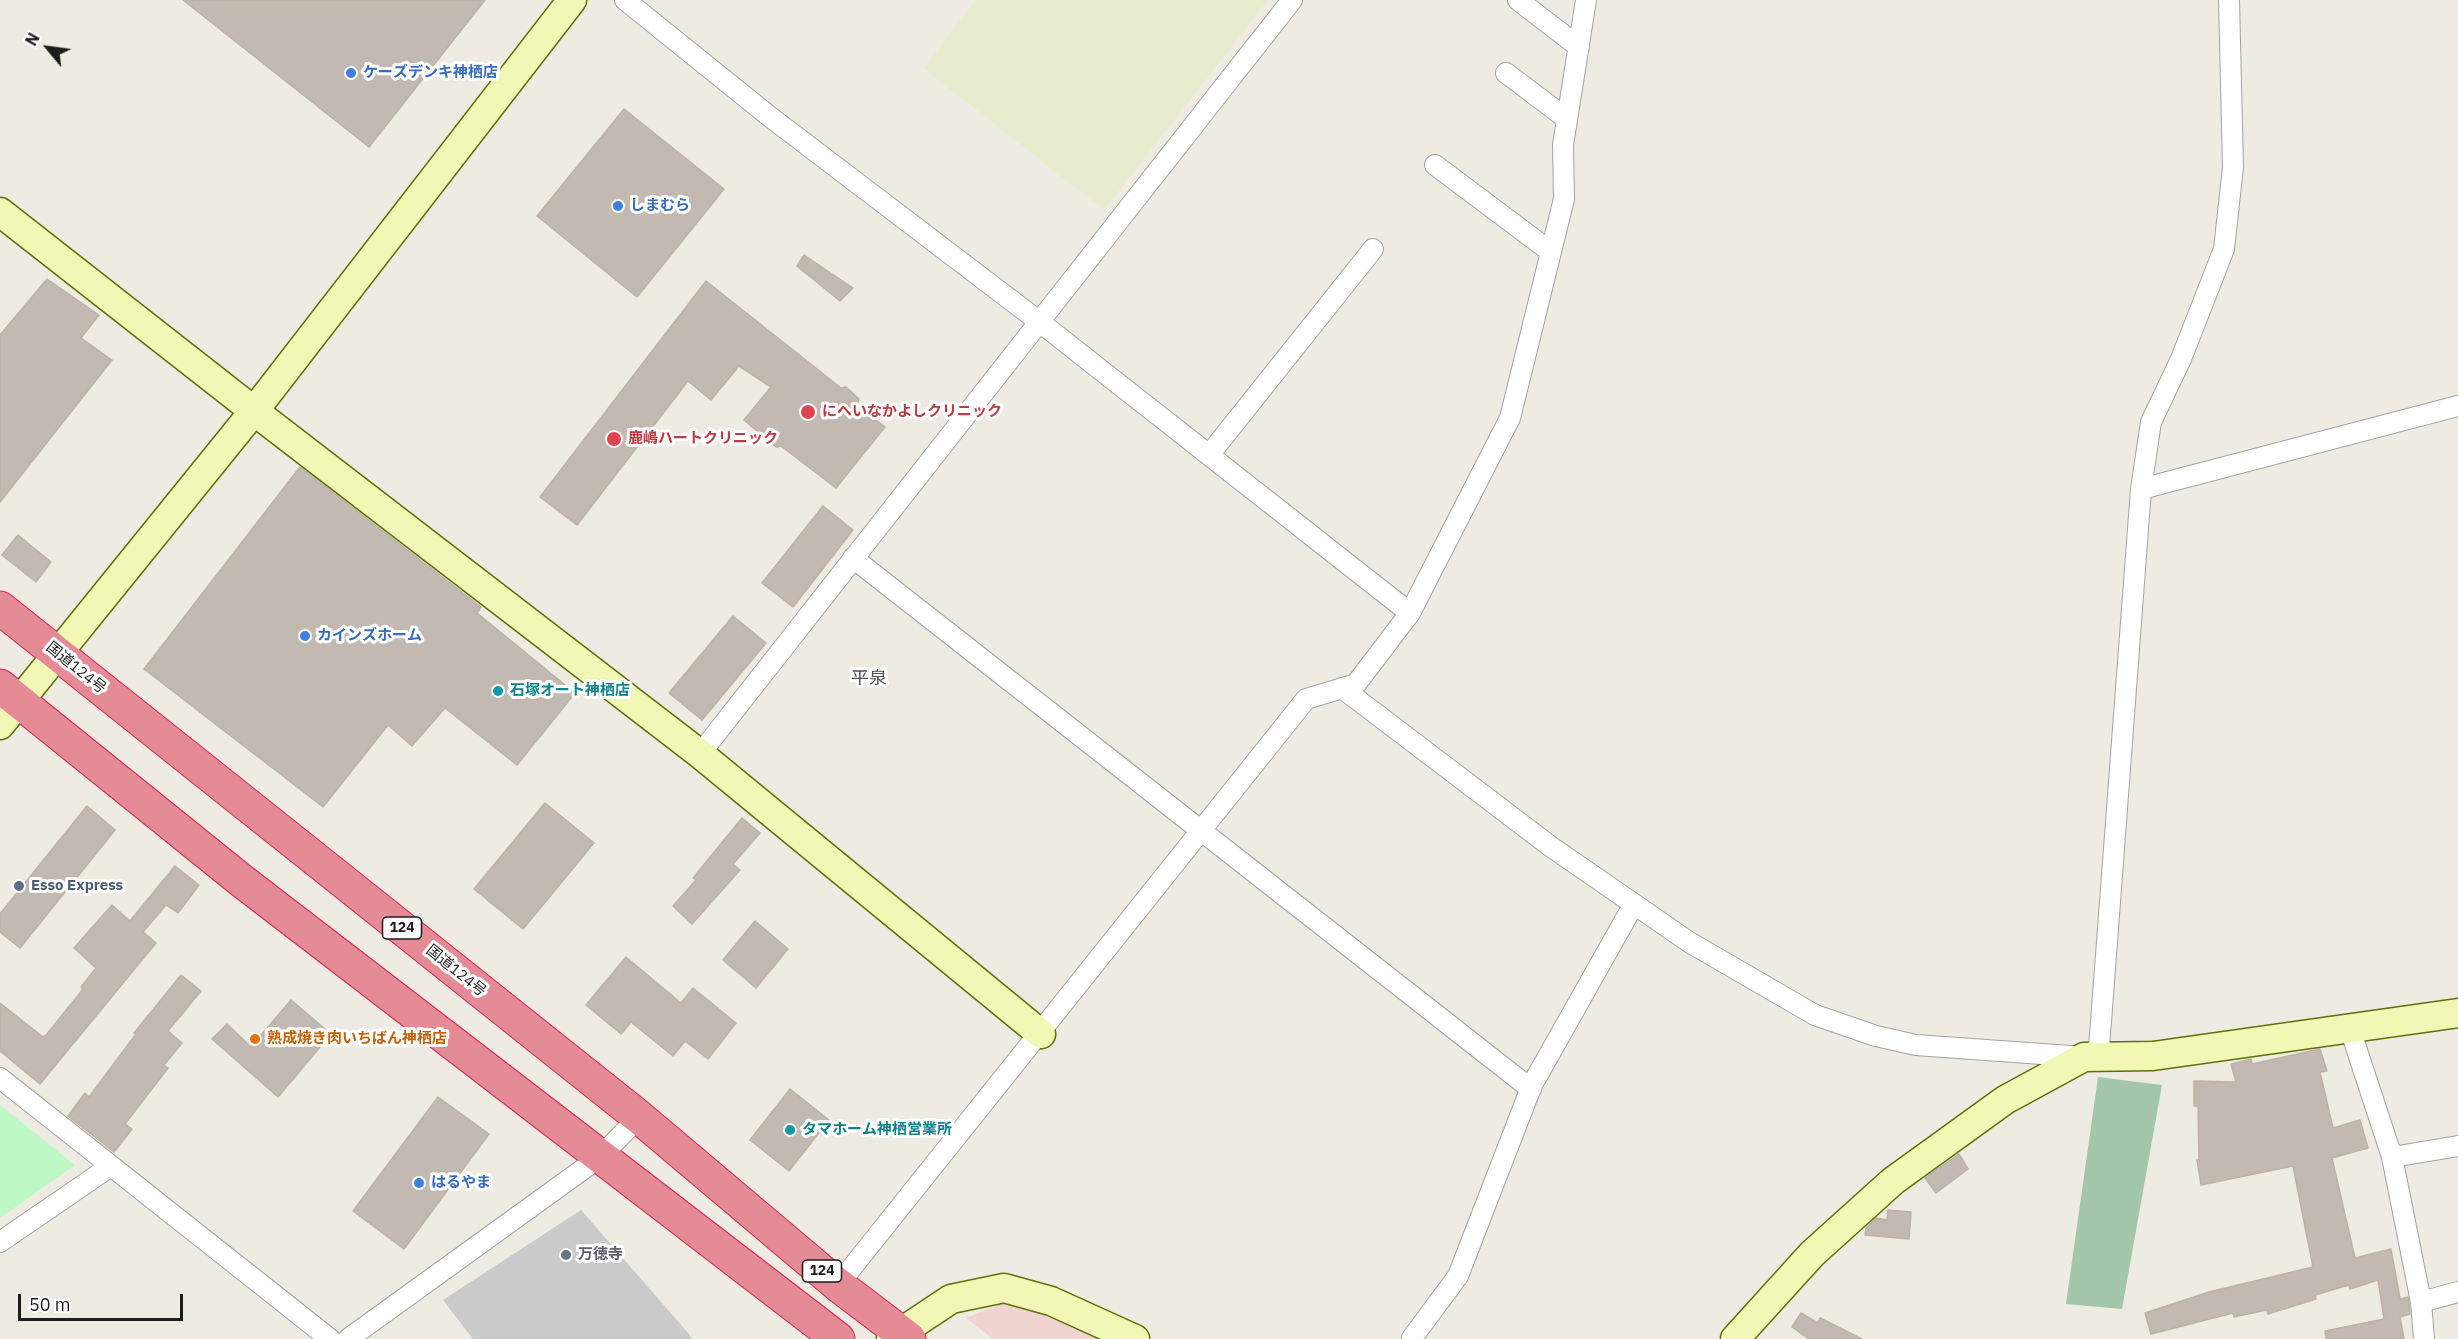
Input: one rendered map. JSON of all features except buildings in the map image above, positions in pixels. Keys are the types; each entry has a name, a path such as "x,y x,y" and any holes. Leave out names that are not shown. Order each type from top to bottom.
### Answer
{"highway":[{"name":"国道124号","path":"0,608 639,1117 900,1337"},
{"path":"6,704 251,888 838,1339"}],"street":[{"path":"6,704 57,653 254,411 572,0"},
{"path":"625,0 769,116 1041,322 1410,613"},
{"path":"700,754 1292,0"},
{"path":"1518,0 1578,46"},
{"path":"838,1285 1041,1034 1306,699 1356,684 1410,613 1510,418 1564,200 1563,145 1586,0"},
{"path":"1735,1339 1812,1254 1893,1182 2005,1101 2099,1048 2140,489 2151,422 2181,359 2224,249 2234,167 2229,0"},
{"path":"1506,73 1567,119"},
{"path":"1435,165 1551,252"},
{"path":"0,212 254,411 700,754 1041,1034"},
{"path":"1209,454 1373,249"},
{"path":"2140,489 2458,406"},
{"path":"853,558 1531,1089"},
{"path":"1342,688 1550,846 1689,942 1815,1015 1876,1036 1916,1045 2084,1057 2153,1056 2349,1026 2458,1013"},
{"path":"1412,1338 1458,1276 1531,1089 1634,904"},
{"path":"2349,1026 2392,1157 2421,1302 2424,1339"},
{"path":"0,1078 330,1339"},
{"path":"348,1339 600,1157 639,1117"},
{"path":"2392,1157 2458,1146"},
{"path":"0,1242 111,1166"},
{"path":"900,1337 951,1299 1004,1288 1051,1301 1135,1339"},
{"path":"2421,1302 2458,1292"}],"shaded area":[{"name":"万徳寺","path":"581,1210 692,1339 473,1339 443,1300"},
{"path":"1003,1303 1047,1316 1099,1339 993,1339 966,1318"}],"green space":[{"path":"976,0 1268,0 1104,210 923,68"},
{"path":"2098,1077 2162,1085 2122,1309 2066,1304"},
{"path":"0,1105 75,1165 0,1218"}],"place":[{"name":"ケーズデンキ神栖店","path":"351,73"},
{"name":"しまむら","path":"618,206"},
{"name":"にへいなかよしクリニック","path":"808,412"},
{"name":"鹿嶋ハートクリニック","path":"614,439"},
{"name":"カインズホーム","path":"305,636"},
{"name":"石塚オート神栖店","path":"498,691"},
{"name":"Esso Express","path":"19,886"},
{"name":"熟成焼き肉いちばん神栖店","path":"255,1039"},
{"name":"タマホーム神栖営業所","path":"790,1130"},
{"name":"はるやま","path":"419,1183"},
{"name":"万徳寺","path":"566,1255"}],"district":[{"name":"平泉","path":"869,679"}]}
